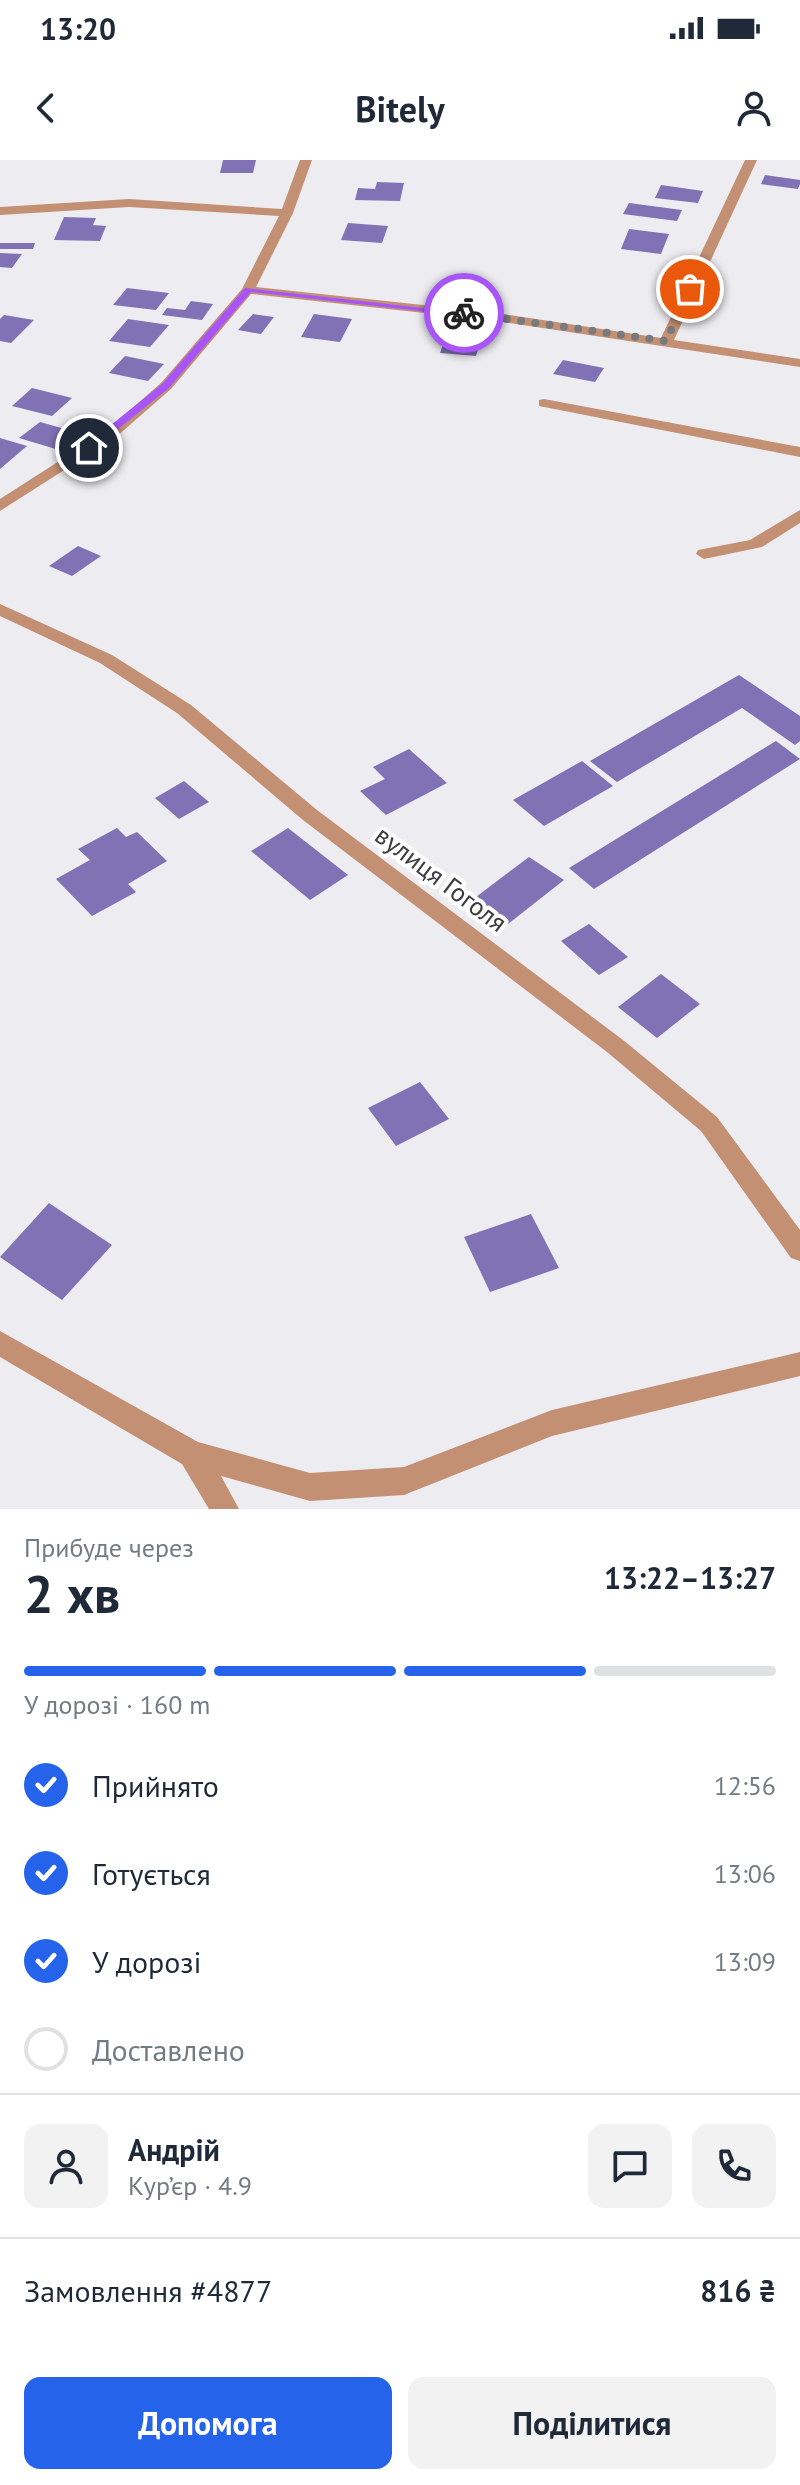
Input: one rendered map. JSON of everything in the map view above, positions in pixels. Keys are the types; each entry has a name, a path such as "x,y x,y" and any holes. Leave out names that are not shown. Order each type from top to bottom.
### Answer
{"street":[{"path":"0,506 111,434 155,396 248,290 287,213 306,160"},
{"path":"666,341 751,160"},
{"path":"0,211 129,203 287,213"},
{"path":"248,290 497,317 800,363"},
{"path":"544,403 623,423 738,439 800,452"},
{"path":"704,554 737,551 774,538 800,515"},
{"name":"вулиця Гоголя","path":"0,609 106,659 184,709 310,815 615,1046 709,1124 800,1250"},
{"path":"0,1343 192,1454 310,1487 404,1481 552,1423 800,1364"},
{"path":"192,1454 225,1509"}],"building":[{"path":"223,160 256,160 253,173 220,173"},
{"path":"765,175 800,180 800,184 798,189 761,184"},
{"path":"377,182 404,183 400,201 355,200 358,188 375,189"},
{"path":"661,185 703,191 698,203 655,198"},
{"path":"629,203 682,210 677,221 623,214"},
{"path":"64,217 96,218 93,225 106,226 100,241 54,240"},
{"path":"348,223 388,226 382,243 341,240"},
{"path":"629,229 669,234 661,254 621,249"},
{"path":"0,243 35,243 33,249 0,249"},
{"path":"0,253 22,254 12,268 0,267"},
{"path":"127,288 169,293 156,310 113,305"},
{"path":"191,301 213,304 202,320 162,315 167,308 185,310"},
{"path":"253,314 274,317 261,334 238,330"},
{"path":"314,314 352,319 340,342 301,337"},
{"path":"4,315 34,320 11,343 0,341 0,319"},
{"path":"128,319 169,325 150,347 109,341"},
{"path":"446,335 482,338 476,356 440,353"},
{"path":"125,356 164,364 148,381 109,373"},
{"path":"563,360 604,368 595,382 553,374"},
{"path":"32,388 72,398 52,416 12,406"},
{"path":"40,422 90,436 69,453 19,438"},
{"path":"0,438 27,446 0,469"},
{"path":"78,546 101,556 72,576 49,566"},
{"path":"739,675 800,716 800,741 795,745 742,708 617,782 590,761"},
{"path":"776,741 800,759 594,889 569,868"},
{"path":"409,749 447,783 386,815 360,791 385,779 373,767"},
{"path":"582,761 613,786 544,826 513,800"},
{"path":"184,781 209,802 179,819 155,798"},
{"path":"117,828 126,837 137,832 167,861 128,884 136,892 92,916 56,879 90,860 78,849"},
{"path":"288,828 348,875 310,900 251,851"},
{"path":"529,857 564,880 508,924 472,900"},
{"path":"589,924 628,957 599,975 561,941"},
{"path":"661,974 700,1004 657,1038 618,1007"},
{"path":"420,1082 449,1119 396,1146 368,1108"},
{"path":"49,1203 112,1245 62,1300 0,1257"},
{"path":"531,1214 559,1268 490,1292 464,1237"}],"way so far":[{"path":"464,313 666,341 690,289"}],"route":[{"path":"89,448 111,434 166,386 248,290 464,313"}]}
